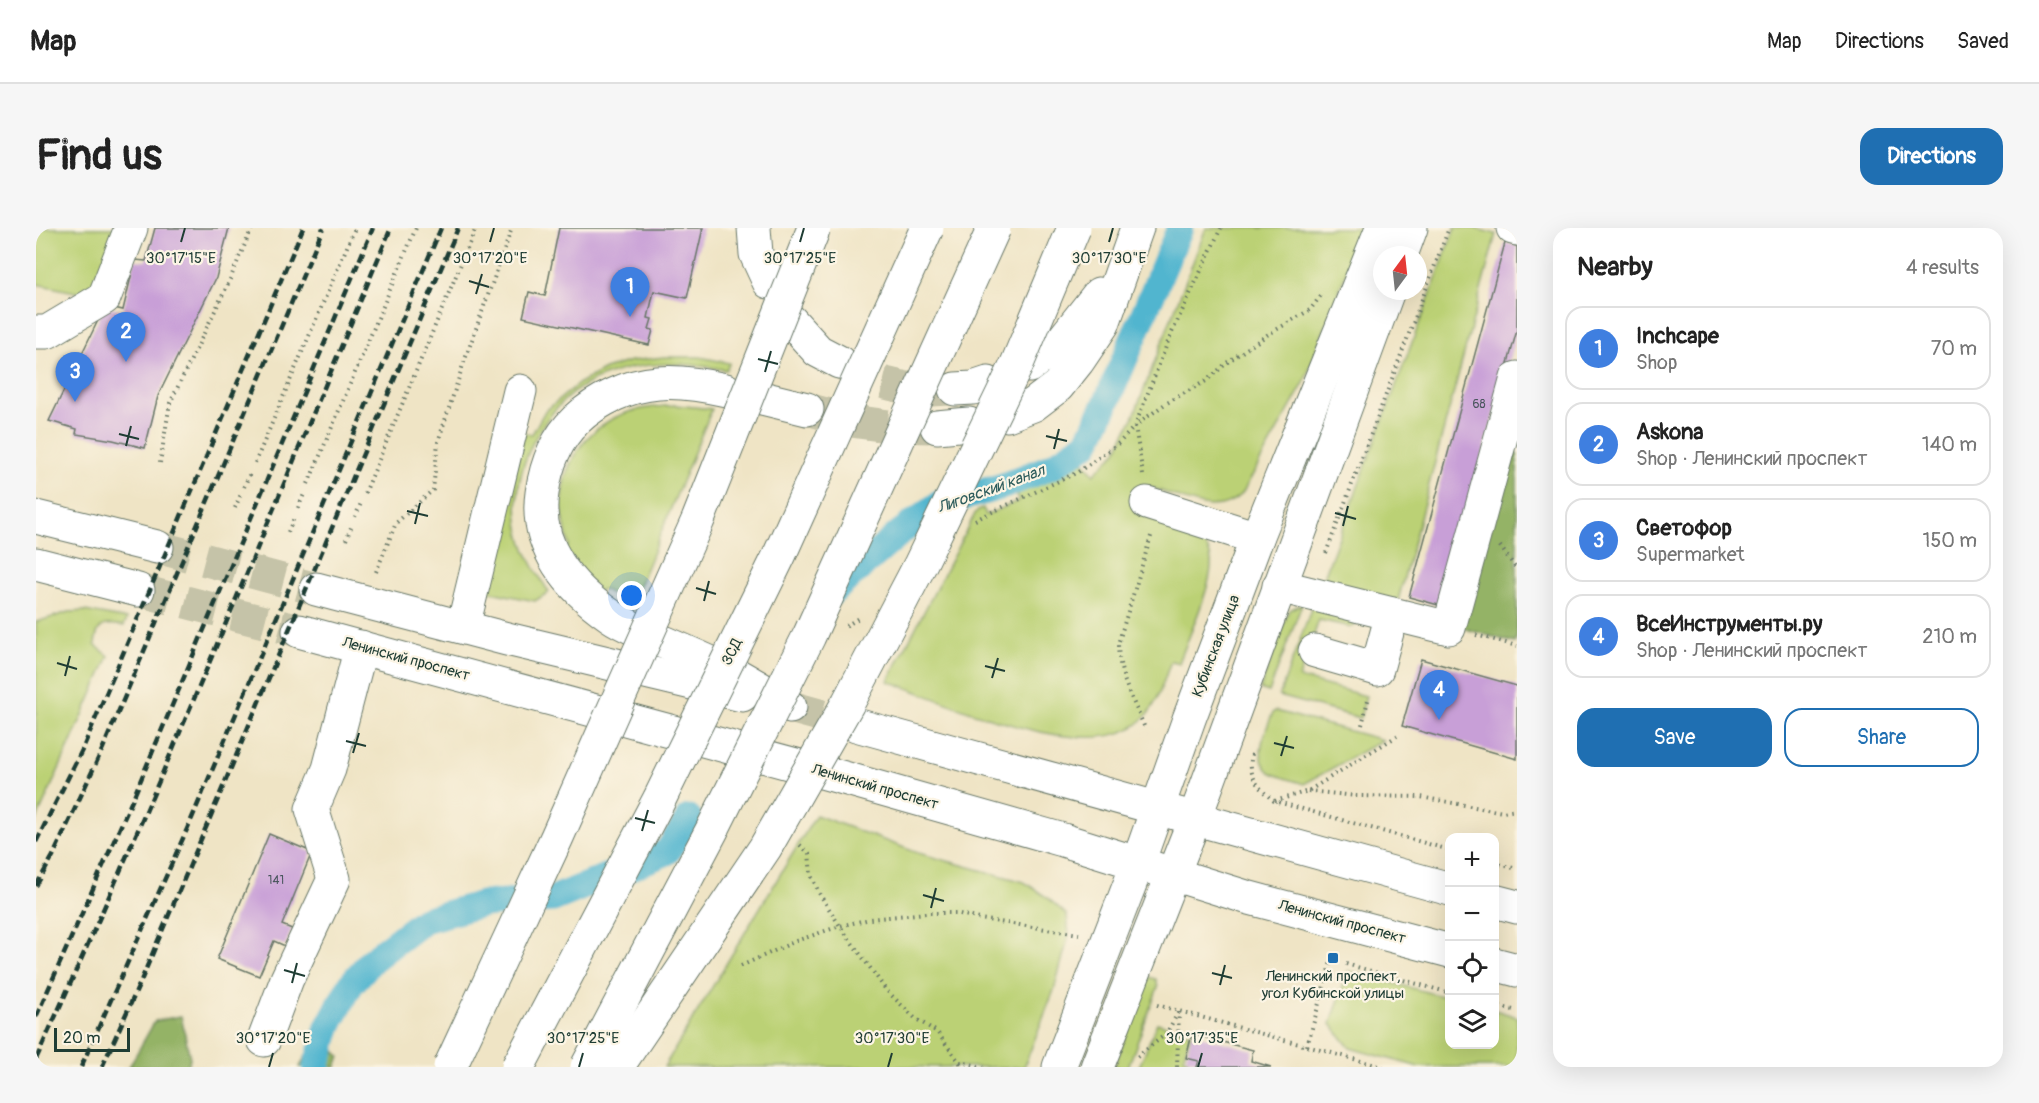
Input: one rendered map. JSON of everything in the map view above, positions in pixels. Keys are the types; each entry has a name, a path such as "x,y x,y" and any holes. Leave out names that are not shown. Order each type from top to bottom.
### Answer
{"main road":[{"path":"36,332 47,332 104,298 131,228"},
{"path":"754,228 756,254 768,282"},
{"path":"450,1067 557,837 698,520 814,228"},
{"name":"ЗСД","path":"518,1067 659,800 774,567 927,228"},
{"path":"587,1067 712,830 809,636 994,228"},
{"path":"617,1067 765,848 848,703 920,565 1017,364 1074,228"},
{"name":"Кубинская улица","path":"1059,1067 1138,863 1257,538 1382,228"},
{"path":"1404,246 1411,228"},
{"path":"1029,366 1062,341 1132,242"},
{"path":"1007,415 1033,405 1058,386 1078,361 1102,324 1132,242"},
{"path":"1097,1067 1196,818 1385,300"},
{"path":"790,320 818,351 839,362"},
{"path":"1279,586 1449,628 1517,378"},
{"path":"316,589 790,707 738,675 613,617 579,591 567,577 551,554 542,528 540,501 544,472 555,447 575,421 590,408 618,393 657,383 688,384 726,390"},
{"path":"955,389 973,388 988,383"},
{"path":"463,627 520,390"},
{"path":"762,398 807,409"},
{"path":"937,428 969,424"},
{"path":"1147,503 1257,538"},
{"path":"36,517 157,548"},
{"path":"36,564 138,590"},
{"path":"1315,651 1377,669 1392,614"},
{"name":"Ленинский проспект","path":"299,631 856,781 1063,840 1246,897 1445,950"},
{"path":"264,1040 287,979 334,879 312,809 329,769 361,647"},
{"path":"856,725 1445,887"},
{"path":"1499,902 1517,907"},
{"path":"1499,965 1517,970"}],"path":[{"path":"160,463 170,403 228,284 252,228"},
{"path":"255,463 355,228"},
{"path":"308,484 416,228"},
{"path":"365,493 476,228"},
{"path":"376,572 396,524 433,490 438,442 512,228"},
{"path":"1144,726 1126,687 1119,661 1118,644 1152,536 1135,426 1169,339 1221,228"},
{"path":"1310,594 1449,228"},
{"path":"970,522 1077,472 1119,443 1135,426 1165,404 1206,381 1229,361 1267,335 1311,310 1323,293"},
{"path":"244,487 251,471"},
{"path":"298,508 304,492"},
{"path":"235,508 241,494"},
{"path":"355,517 362,501"},
{"path":"288,532 294,518"},
{"path":"346,540 352,525"},
{"path":"844,627 864,615"},
{"path":"1449,628 1517,646"},
{"path":"1362,725 1363,718"},
{"path":"1274,801 1308,791 1397,736"},
{"path":"1256,743 1249,765 1261,791 1274,801 1445,849"},
{"path":"1308,791 1357,796 1420,797 1503,812 1517,810"},
{"path":"796,841 809,853 811,875 840,926 886,990 916,1018 937,1032 963,1067"},
{"path":"1499,864 1517,869"},
{"path":"741,966 796,941 840,926 870,919 956,913 980,919 1079,934"},
{"path":"1307,1046 1331,960"},
{"path":"1346,964 1445,992"},
{"path":"1157,1005 1383,1067"},
{"path":"1499,1006 1517,1011"},
{"path":"1137,1057 1166,1034 1179,1011"},
{"path":"1177,1067 1179,1011"},
{"path":"960,1062 984,1067"}],"green space":[{"path":"36,228 119,228 89,292 80,293 36,284"},
{"path":"1206,228 1363,228 1304,383 1243,492 1232,501 1209,506 1149,487 1139,514 1179,528 1199,539 1208,549 1211,562 1211,572 1204,598 1179,663 1171,661 1152,709 1141,721 1117,734 1087,737 1053,734 980,715 888,681 976,512 983,508 986,515 1018,501 1017,494 1082,460 1094,474 1115,453 1133,418"},
{"path":"1455,228 1473,228 1496,234 1397,604 1321,585"},
{"path":"664,357 700,357 729,363 726,370 694,365 663,364 616,371 581,387 564,401 536,436 521,478 518,500 518,522 522,541 534,568 549,592 535,601 486,591 524,433 532,434 545,411 581,382 605,369 631,361"},
{"path":"675,405 712,409 631,605 603,589 598,592 565,550 569,545 562,511 564,484 574,457 591,434 603,425 634,410"},
{"path":"1508,452 1517,454 1517,636 1515,643 1455,626"},
{"path":"1302,604 1269,692 1260,689 1289,610"},
{"path":"1312,607 1354,619 1355,626 1319,620 1299,678 1366,696 1360,718 1279,696"},
{"path":"85,611 127,619 124,626 112,624 103,626 97,633 95,645 109,656 36,821 36,622 69,612"},
{"path":"1273,712 1383,740 1304,784 1280,777 1264,765 1262,742"},
{"path":"816,815 918,853 1024,882 1048,898 1067,915 1069,935 1054,990 1024,1067 664,1067"},
{"path":"1348,971 1445,997 1445,1049 1499,1049 1499,1011 1517,1017 1517,1067 1419,1067 1350,1048 1331,1024"},
{"path":"1148,977 1156,979 1158,987 1128,1067 1114,1067"},
{"path":"181,1016 190,1058 188,1067 129,1067 155,1021"},
{"path":"1157,1023 1191,1033 1183,1058 1188,1060 1185,1067 1139,1067"},
{"path":"314,1041 324,1041 340,1056 336,1067 300,1067"}],"building":[{"path":"155,228 229,228 216,278 158,396 145,448 76,434 77,429 49,421 105,306 123,310 135,260 146,261"},
{"path":"559,228 703,228 687,298 654,291 648,318 652,319 649,329 653,330 649,345 523,317 529,292 545,296"},
{"path":"1505,243 1517,246 1517,330 1442,606 1409,597"},
{"path":"1421,659 1517,686 1517,759 1402,726"},
{"path":"269,834 312,852 282,925 292,929 285,946 274,941 259,976 217,959"},
{"path":"1192,1034 1253,1050 1251,1061 1271,1067 1197,1067 1199,1061 1186,1058"}],"waterway":[{"name":"Лиговский канал","path":"831,593 901,532 939,504 1003,486 1053,466 1087,443 1180,228"},
{"name":"Лиговский канал","path":"316,1067 328,1027 351,984 372,960 424,920 482,904 553,899 667,852 689,818"}],"tunnel":[{"path":"839,362 873,380 919,391 948,389"},
{"path":"807,409 852,421 888,426 929,427"},
{"path":"157,547 316,589"},
{"path":"138,590 299,631"},
{"path":"790,707 856,725"}],"railway":[{"path":"36,842 83,748 303,228"},
{"path":"36,886 53,856 103,748 323,228"},
{"path":"36,1017 134,796 373,228"},
{"path":"36,1059 173,749 391,228"},
{"path":"81,1067 192,818 441,228"},
{"path":"102,1067 140,983 458,228"}],"place":[{"name":"Inchcape","path":"630,317"},
{"name":"Askona","path":"126,362"},
{"name":"Светофор","path":"75,402"},
{"name":"ВсеИнструменты.ру","path":"1439,720"},
{"name":"Ленинский проспект, угол Кубинской улицы","path":"1333,958"}]}
